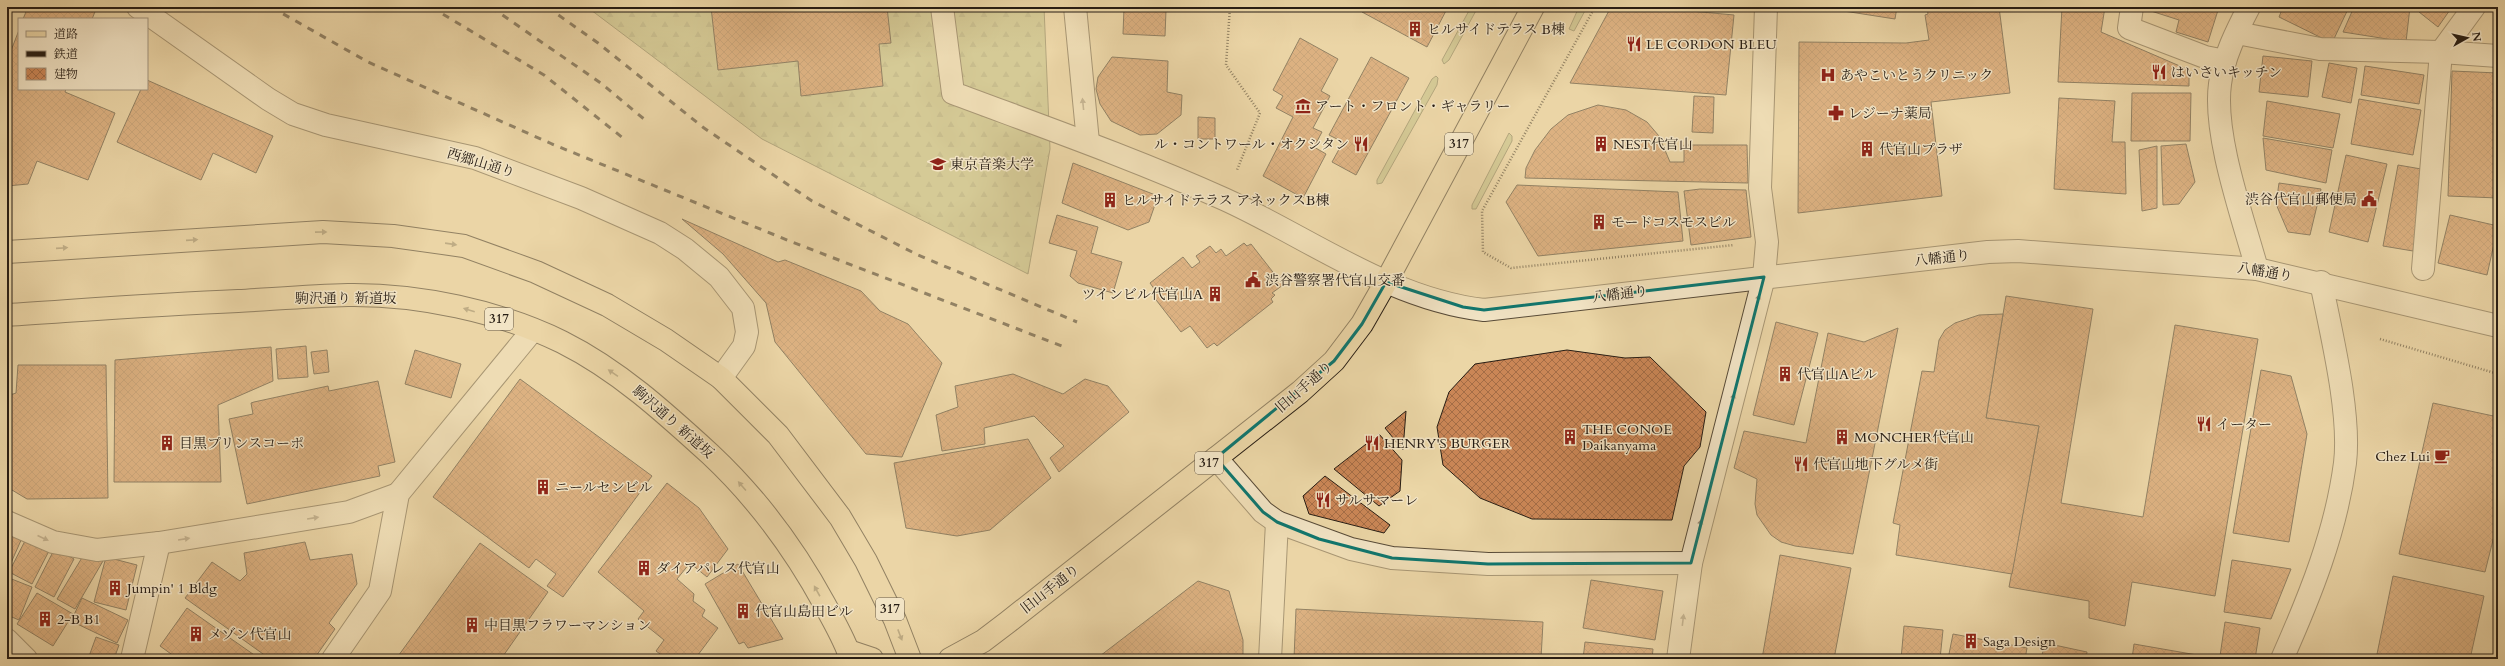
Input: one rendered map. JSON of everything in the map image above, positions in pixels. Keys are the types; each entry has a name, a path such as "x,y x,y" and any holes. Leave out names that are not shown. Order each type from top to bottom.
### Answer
{"main road":[{"name":"旧山手通り","path":"950,659 983,641 1003,626 1300,392 1334,361 1362,324 1386,282 1533,7"},
{"name":"317","path":"15,251 323,232 393,236 464,246 536,272 607,305 666,340 721,378 778,435 840,517 866,561 895,620 910,659"},
{"name":"駒沢通り 新道坂","path":"7,315 174,304 350,295 401,298 451,305 562,342 611,371 658,405 735,478 771,518 809,576 850,655"},
{"name":"317","path":"850,655 872,659"}],"street":[{"name":"西郷山通り","path":"138,7 268,100 293,114 326,125 475,158 581,198 660,233 685,249 719,277 743,308 747,332 744,346 721,378"},
{"name":"八幡通り","path":"942,7 953,93 1088,142 1224,199 1386,282 1463,307 1484,310 1988,252 2018,252 2257,269 2320,282 2498,326"},
{"path":"1076,7 1088,142"},
{"path":"1678,659 1691,563 1764,278 1766,242 1760,188 1766,7"},
{"path":"2132,7 2129,28 2205,57 2225,61"},
{"path":"2249,7 2225,61 2220,83 2218,106 2221,128 2257,269"},
{"path":"2422,269 2441,52 2474,7"},
{"path":"2237,33 2320,49 2441,52 2498,56"},
{"path":"2282,659 2320,568 2345,462 2344,417 2320,282"},
{"path":"333,659 380,591 398,494 532,331"},
{"path":"1216,458 1264,512 1277,522 1351,549 1392,558 1488,564 1691,563"},
{"path":"7,522 53,542 97,550 159,543 349,512 398,494"},
{"path":"1270,659 1277,522"},
{"path":"132,659 159,543"},
{"path":"7,640 26,659"}],"path":[{"path":"1224,199 1260,113 1226,65 1230,7"},
{"path":"1595,7 1482,211 1483,252 1511,268 1766,242"},
{"path":"2380,339 2498,374"}],"highlighted area":[{"path":"1764,277 1691,563 1488,564 1392,558 1319,539 1277,522 1263,512 1216,458 1334,361 1362,324 1386,282 1463,307 1484,310"}],"green space":[{"name":"東京音楽大学","path":"587,7 1044,7 1050,149 1028,274 762,139"},
{"path":"1471,7 1478,7 1449,60 1444,64 1442,60"},
{"path":"1579,7 1587,7 1574,31 1569,29"},
{"path":"1436,76 1438,78 1437,85 1382,183 1377,184 1377,180 1432,79"},
{"path":"1509,133 1512,136 1512,141 1476,209 1472,209 1472,205"}],"building":[{"path":"28,7 97,7 92,18 23,18"},
{"path":"711,7 887,7 891,43 879,44 883,86 801,96 798,61 718,70"},
{"name":"ヒルサイドテラス B棟","path":"1364,7 1448,7 1427,47 1362,12"},
{"path":"1611,7 1647,7 1734,15 1726,95 1570,83"},
{"path":"1739,7 1753,7 1752,11"},
{"path":"1818,7 1897,7 1895,19"},
{"name":"代官山プラザ","path":"1927,7 1999,7 2010,93 1931,102 1942,196 1798,213 1799,42 1906,43 1929,40 1925,15 1928,14"},
{"path":"2062,7 2105,7 2101,32 2189,70 2189,86 2058,82"},
{"path":"2152,7 2219,7 2208,42 2176,32 2179,20 2151,11"},
{"path":"2283,7 2349,7 2332,43 2279,17"},
{"path":"2354,7 2410,7 2406,42 2343,32"},
{"path":"2419,7 2452,7 2438,27 2419,12"},
{"path":"1124,8 1166,10 1165,36 1123,34"},
{"path":"18,33 18,90 66,90 65,92 115,113 88,180 37,161 28,184 7,186 7,61"},
{"path":"1300,38 1338,59 1321,91 1330,96 1313,128 1322,132 1314,147 1326,154 1303,198 1263,176 1293,117 1276,108 1283,96 1273,90"},
{"path":"2263,56 2312,61 2308,97 2259,92"},
{"path":"1112,57 1168,61 1167,92 1182,95 1181,115 1157,134 1140,135 1111,121 1100,104 1096,89 1098,77"},
{"path":"1371,57 1409,78 1356,175 1332,162 1343,142 1329,135"},
{"path":"2329,63 2357,68 2351,103 2322,97"},
{"path":"2365,66 2424,75 2419,104 2361,95"},
{"path":"2452,71 2498,73 2498,198 2448,196"},
{"path":"148,80 273,136 256,173 213,153 201,180 117,142 141,90 148,90"},
{"path":"2132,93 2191,93 2190,141 2131,141"},
{"path":"1694,96 1714,97 1713,133 1692,132"},
{"path":"2059,98 2115,101 2112,142 2125,142 2126,194 2054,189"},
{"path":"2359,99 2421,110 2413,155 2351,144"},
{"path":"2267,101 2340,114 2333,148 2263,136"},
{"name":"NEST代官山","path":"1598,105 1626,110 1647,122 1659,136 1670,162 1684,162 1684,145 1747,145 1748,183 1525,178 1526,168 1535,150 1551,129 1568,115"},
{"path":"1198,117 1215,118 1215,139 1198,139"},
{"path":"2263,138 2332,150 2326,183 2266,170"},
{"path":"2186,144 2195,182 2179,204 2163,205 2161,146"},
{"path":"2157,146 2157,208 2142,211 2139,150"},
{"path":"2346,155 2387,164 2368,242 2329,232"},
{"name":"ヒルサイドテラス アネックスB棟","path":"1073,163 1158,196 1149,222 1128,230 1062,203"},
{"path":"2398,165 2427,170 2413,251 2383,246"},
{"path":"2279,183 2321,189 2310,235 2288,232 2276,204"},
{"name":"モードコスモスビル","path":"1517,185 1678,192 1683,241 1538,256 1506,202"},
{"path":"1700,189 1746,190 1751,237 1691,245 1684,191"},
{"path":"1057,215 1098,227 1091,253 1122,262 1113,293 1078,283 1070,276 1077,251 1049,243"},
{"path":"2450,215 2498,226 2487,275 2438,263"},
{"path":"682,219 778,262 785,260 861,291 880,311 908,324 942,363 902,457 866,454 775,342 766,303 723,254"},
{"name":"ツインビル代官山A","path":"1244,243 1247,246 1251,244 1283,285 1272,293 1275,295 1271,299 1273,302 1217,346 1214,343 1207,348 1190,326 1181,332 1153,296 1157,293 1150,283 1183,257 1192,268 1200,262 1196,256 1210,246 1216,253 1221,249 1226,256"},
{"path":"2006,296 2093,309 2061,503 2143,517 2175,325 2258,339 2215,596 2132,582 2125,626 2089,618 2089,601 2009,587 2039,426 1986,418"},
{"path":"2003,314 1986,418 2039,426 2012,574 1896,555 1900,525 1893,523 1922,371 1934,372 1939,340 1945,330 1955,323 1979,315"},
{"name":"代官山Aビル","path":"1776,322 1818,333 1794,425 1753,415"},
{"name":"MONCHER代官山","path":"1898,328 1853,554 1795,546 1781,542 1771,535 1757,515 1755,504 1757,479 1734,468 1744,431 1806,443 1828,333 1864,342"},
{"path":"306,346 308,377 278,379 276,349"},
{"name":"目黒プリンスコーポ","path":"271,347 273,381 218,405 221,482 114,482 115,360"},
{"path":"327,350 329,372 314,374 311,352"},
{"path":"415,350 461,364 451,398 405,384"},
{"name":"THE CONOE Daikanyama","path":"1567,350 1625,358 1650,357 1706,412 1700,447 1684,466 1672,520 1532,519 1480,498 1443,465 1437,427 1449,392 1475,364"},
{"path":"18,365 106,365 108,498 27,499 7,487 7,396 16,393"},
{"path":"2261,370 2291,376 2307,434 2289,542 2233,533"},
{"path":"1013,374 1063,394 1085,379 1108,386 1129,412 1059,472 1050,458 1064,446 1034,416 984,428 985,444 942,451 936,415 958,407 955,386"},
{"name":"ニールセンビル","path":"520,379 652,476 563,597 547,586 556,574 536,559 529,568 433,497"},
{"path":"378,381 395,462 378,466 380,476 247,504 229,419 253,414 251,403 254,402 328,386 329,391"},
{"path":"2433,403 2498,417 2498,520 2485,572 2399,554"},
{"path":"1406,411 1403,450 1385,428"},
{"path":"1379,434 1402,460 1400,491 1379,506 1334,469"},
{"path":"1028,439 1051,478 990,530 957,536 906,528 894,463"},
{"path":"1325,476 1390,525 1384,533 1309,514 1303,496"},
{"name":"ダイアパレス代官山","path":"667,483 699,508 728,549 707,577 690,563 677,579 694,594 693,601 705,610 702,616 718,628 695,659 667,659 656,651 664,640 638,619 644,611 598,572"},
{"path":"7,531 22,538 7,572"},
{"path":"27,537 50,549 32,584 9,572"},
{"path":"305,542 310,560 352,554 357,584 329,623 335,629 314,659 270,659 185,598 212,562 240,581 247,574 244,553"},
{"name":"中目黒フラワーマンション","path":"480,543 548,592 501,659 396,659"},
{"path":"55,548 74,559 54,597 35,587"},
{"path":"86,551 103,561 75,609 57,599"},
{"path":"1780,555 1851,568 1834,659 1762,659"},
{"name":"Jumpin' 1 Bldg","path":"106,557 137,565 126,610 94,602"},
{"path":"2232,560 2291,569 2271,619 2224,612"},
{"name":"代官山島田ビル","path":"738,564 783,639 748,648 744,642 739,644 705,584"},
{"path":"2393,576 2484,596 2470,659 2376,659"},
{"path":"9,578 32,587 19,620 7,615 7,584"},
{"path":"1591,580 1663,591 1655,640 1583,628"},
{"path":"1198,581 1229,591 1243,640 1243,659 1096,659"},
{"name":"2-B B1","path":"37,593 73,614 53,646 17,624"},
{"path":"82,598 128,620 117,643 71,621"},
{"name":"メゾン代官山","path":"187,608 260,659 178,659 160,646"},
{"path":"1296,609 1543,622 1541,659 1294,659"},
{"path":"2225,622 2260,628 2255,659 2220,656"},
{"path":"1904,626 1943,630 1940,659 1901,659"},
{"name":"Saga Design","path":"1953,634 2027,648 2025,659 1948,659"},
{"path":"96,637 119,645 114,659 88,659"},
{"path":"1585,642 1653,649 1652,659 1583,659"},
{"path":"2045,643 2087,652 2086,659 2041,659"},
{"path":"2134,644 2220,659 2132,659"}],"railway":[{"path":"271,7 368,62 552,144 792,242 1067,348"},
{"path":"431,7 544,75 623,138"},
{"path":"491,7 602,84 644,119"},
{"path":"547,7 598,43 704,128 812,201 918,255 1077,322"}],"place":[{"name":"ヒルサイドテラス B棟","path":"1415,29"},
{"name":"LE CORDON BLEU","path":"1634,44"},
{"name":"はいさいキッチン","path":"2159,72"},
{"name":"あやこいとうクリニック","path":"1828,75"},
{"name":"アート・フロント・ギャラリー","path":"1303,106"},
{"name":"レジーナ薬局","path":"1836,113"},
{"name":"ル・コントワール・オクシタン","path":"1361,144"},
{"name":"NEST代官山","path":"1601,144"},
{"name":"代官山プラザ","path":"1867,149"},
{"name":"東京音楽大学","path":"938,164"},
{"name":"渋谷代官山郵便局","path":"2369,199"},
{"name":"ヒルサイドテラス アネックスB棟","path":"1110,200"},
{"name":"モードコスモスビル","path":"1599,222"},
{"name":"渋谷警察署代官山交番","path":"1253,280"},
{"name":"ツインビル代官山A","path":"1215,294"},
{"name":"代官山Aビル","path":"1785,374"},
{"name":"イーター","path":"2204,424"},
{"name":"THE CONOE Daikanyama","path":"1570,437"},
{"name":"MONCHER代官山","path":"1842,437"},
{"name":"目黒プリンスコーポ","path":"167,443"},
{"name":"HENRY'S BURGER","path":"1372,443"},
{"name":"Chez Lui","path":"2442,456"},
{"name":"代官山地下グルメ街","path":"1801,464"},
{"name":"ニールセンビル","path":"543,487"},
{"name":"サルサマーレ","path":"1323,500"},
{"name":"ダイアパレス代官山","path":"644,568"},
{"name":"Jumpin' 1 Bldg","path":"115,588"},
{"name":"代官山島田ビル","path":"743,611"},
{"name":"2-B B1","path":"45,619"},
{"name":"中目黒フラワーマンション","path":"472,625"},
{"name":"メゾン代官山","path":"196,634"},
{"name":"Saga Design","path":"1971,641"}]}
